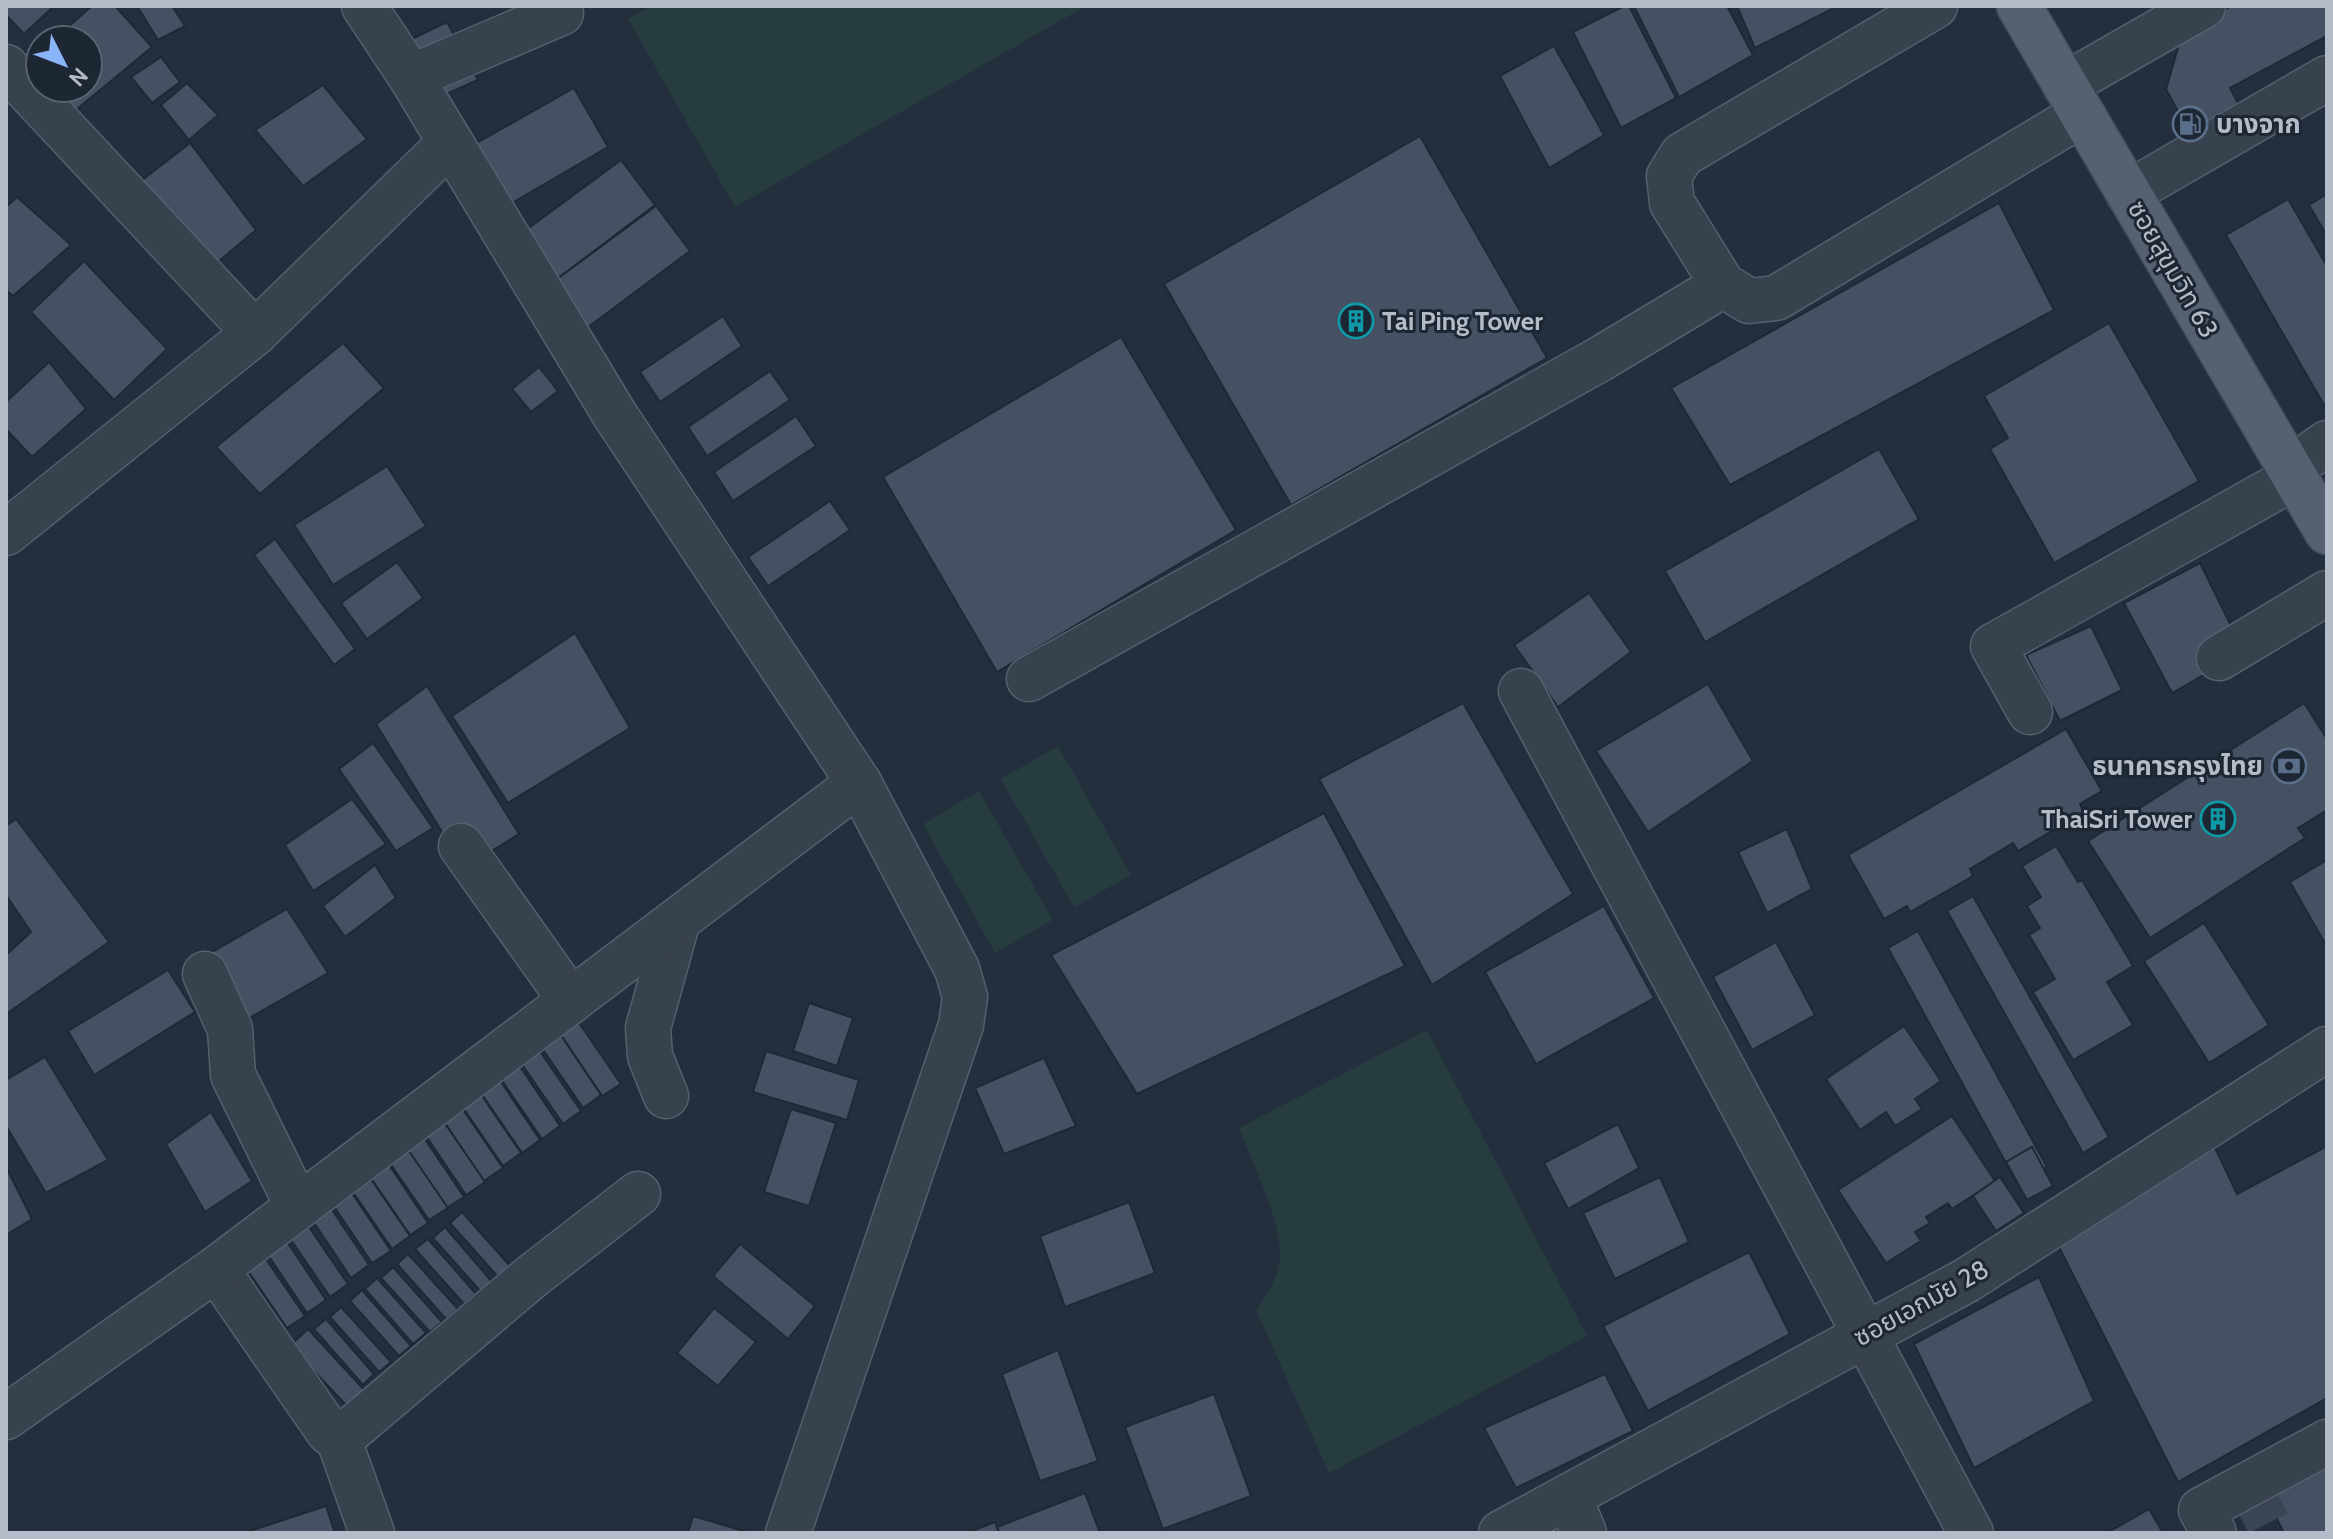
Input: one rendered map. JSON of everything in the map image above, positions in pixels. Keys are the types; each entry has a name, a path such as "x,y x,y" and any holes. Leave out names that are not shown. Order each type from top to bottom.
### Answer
{"main road":[{"name":"ซอยสุขุมวิท 63","path":"2019,6 2327,532"}],"street":[{"path":"364,6 411,77 615,415 859,783 957,969 965,997 961,1025 788,1533"},
{"path":"1935,6 1682,155 1669,176 1672,203 1723,285 1749,301 1776,298 2073,99 2203,6"},
{"path":"411,77 561,13"},
{"path":"6,67 255,333"},
{"path":"2128,193 2327,78"},
{"path":"6,533 255,333 449,144"},
{"path":"1029,679 1600,359 1723,285"},
{"path":"2030,712 1993,646 2293,473 2327,443"},
{"path":"2219,658 2327,593"},
{"path":"1521,691 1971,1533"},
{"path":"6,1417 216,1269 859,783"},
{"path":"461,846 571,1001"},
{"path":"666,1096 650,1056 648,1028 678,920"},
{"path":"205,974 230,1029 233,1075 298,1207"},
{"name":"ซอยเอกมัย 28","path":"1501,1533 1576,1515 1864,1336 1967,1280 2323,1060"},
{"path":"339,1440 531,1277 638,1194"},
{"path":"216,1269 328,1431 339,1440 372,1533"},
{"path":"2214,1533 2201,1510 2327,1442"}],"green space":[{"path":"651,6 1086,6 735,207 628,19"},
{"path":"1058,746 1131,875 1074,907 1001,779"},
{"path":"979,791 1053,920 995,953 923,824"},
{"path":"1427,1030 1587,1336 1329,1473 1256,1310 1276,1276 1280,1261 1279,1238 1258,1173 1239,1128"}],"building":[{"path":"6,6 54,6 35,24 24,24 24,34 6,15"},
{"path":"92,6 115,6 152,47 104,87 104,24 71,24"},
{"path":"137,6 172,6 185,26 158,40"},
{"path":"1629,6 1676,98 1621,128 1573,32"},
{"path":"1634,6 1727,6 1753,55 1679,97"},
{"path":"1737,6 1838,6 1755,48"},
{"path":"2231,6 2327,6 2327,36 2230,88 2241,109 2190,134 2166,89 2183,31"},
{"path":"447,22 478,80 426,103 393,48"},
{"path":"1554,46 1604,135 1549,168 1500,76"},
{"path":"161,57 180,82 152,103 131,77"},
{"path":"187,83 218,115 189,140 161,105"},
{"path":"323,85 367,139 303,186 255,130"},
{"path":"574,88 608,147 500,210 466,149"},
{"name":"Tai Ping Tower","path":"1420,136 1547,358 1291,505 1164,284"},
{"path":"190,143 256,230 201,276 132,188"},
{"path":"621,160 655,205 553,282 518,236"},
{"path":"2327,194 2327,236 2309,205"},
{"path":"17,197 71,245 13,296 6,290 6,207"},
{"path":"2288,199 2327,266 2327,410 2226,235"},
{"path":"1999,203 2054,310 1730,485 1671,388"},
{"path":"656,206 690,251 587,328 553,282"},
{"path":"84,261 167,349 114,400 31,312"},
{"path":"723,316 742,346 660,402 640,372"},
{"path":"2109,323 2199,481 2054,563 1990,449 2008,438 1984,396"},
{"path":"1121,337 1236,530 997,672 883,477"},
{"path":"343,343 384,388 260,494 216,447"},
{"path":"49,362 86,409 32,457 6,429 6,402"},
{"path":"539,367 558,391 531,412 512,389"},
{"path":"770,371 790,400 707,456 688,427"},
{"path":"796,416 816,446 733,501 714,472"},
{"path":"1879,449 1919,519 1705,642 1665,571"},
{"path":"387,466 426,526 333,585 294,525"},
{"path":"830,501 850,530 768,586 748,557"},
{"path":"275,539 355,649 334,665 254,555"},
{"path":"397,562 423,598 367,639 341,603"},
{"path":"2200,563 2244,652 2172,693 2124,603"},
{"path":"1589,593 1631,652 1558,707 1514,645"},
{"path":"2091,626 2122,690 2060,721 2026,655"},
{"path":"575,633 630,728 508,803 452,716"},
{"path":"1708,684 1753,761 1648,832 1596,751"},
{"path":"427,686 519,834 464,868 376,724"},
{"path":"1463,703 1573,894 1432,985 1319,779"},
{"name":"ThaiSri Tower","path":"2304,703 2327,739 2327,810 2298,828 2305,838 2150,938 2088,841"},
{"path":"2066,729 2102,791 2080,804 2084,812 2018,851 2013,843 1970,869 1973,876 1910,912 1907,906 1884,919 1848,855"},
{"path":"373,743 433,828 396,851 339,769"},
{"path":"352,799 386,844 313,891 285,845"},
{"path":"1324,813 1405,966 1137,1094 1051,955"},
{"path":"16,819 109,942 6,1014 6,955 31,932 6,895 6,826"},
{"path":"1787,829 1812,889 1767,913 1738,852"},
{"path":"2056,846 2078,882 2082,880 2133,966 2107,982 2133,1025 2073,1060 2033,992 2055,979 2029,935 2040,928 2027,906 2041,897 2022,866"},
{"path":"2327,860 2327,947 2290,882"},
{"path":"375,865 396,898 345,937 323,906"},
{"path":"1973,896 2109,1137 2083,1153 1947,911"},
{"path":"1604,906 1654,998 1536,1064 1485,972"},
{"path":"287,909 328,973 230,1029 200,959"},
{"path":"2204,923 2269,1025 2209,1063 2144,961"},
{"path":"1918,931 2047,1167 2017,1183 1888,948"},
{"path":"1776,942 1815,1015 1752,1050 1713,977"},
{"path":"168,970 195,1012 94,1075 68,1031"},
{"path":"809,1003 853,1018 837,1066 793,1051"},
{"path":"573,1014 621,1084 602,1096 555,1026"},
{"path":"554,1025 601,1095 583,1108 535,1038"},
{"path":"1904,1026 1941,1081 1915,1099 1922,1109 1895,1126 1886,1112 1860,1130 1826,1079"},
{"path":"533,1041 581,1111 563,1124 515,1054"},
{"path":"766,1051 859,1080 847,1120 753,1092"},
{"path":"513,1056 560,1126 542,1139 494,1069"},
{"path":"45,1057 108,1160 46,1193 6,1126 6,1080"},
{"path":"1044,1058 1076,1126 1004,1154 975,1088"},
{"path":"493,1070 540,1140 522,1153 474,1083"},
{"path":"474,1084 521,1153 503,1166 455,1096"},
{"path":"455,1098 503,1168 484,1181 437,1111"},
{"path":"791,1109 836,1123 809,1206 764,1192"},
{"path":"211,1112 252,1181 205,1212 166,1144"},
{"path":"437,1112 485,1182 466,1195 418,1124"},
{"path":"1952,1116 1995,1181 1952,1209 1948,1203 1926,1217 1930,1223 1915,1232 1921,1241 1886,1263 1838,1190"},
{"path":"1618,1124 1639,1168 1568,1209 1544,1163"},
{"path":"416,1126 464,1197 445,1209 398,1140"},
{"path":"2210,1137 2237,1194 2327,1146 2327,1398 2178,1482 2056,1241"},
{"path":"400,1138 448,1208 429,1220 381,1150"},
{"path":"2032,1147 2053,1186 2027,1200 2006,1162"},
{"path":"381,1153 428,1223 410,1235 362,1165"},
{"path":"362,1166 410,1236 392,1249 344,1179"},
{"path":"6,1167 32,1219 6,1235"},
{"path":"1660,1177 1689,1242 1615,1279 1583,1213"},
{"path":"2000,1177 2024,1213 1996,1231 1973,1196"},
{"path":"343,1180 391,1251 372,1263 325,1193"},
{"path":"322,1195 369,1265 351,1278 304,1208"},
{"path":"1129,1202 1155,1273 1065,1307 1040,1236"},
{"path":"462,1212 511,1267 499,1278 450,1223"},
{"path":"300,1214 348,1284 330,1297 282,1227"},
{"path":"445,1227 493,1283 482,1293 433,1238"},
{"path":"279,1230 326,1300 307,1313 260,1243"},
{"path":"428,1239 476,1294 464,1304 415,1249"},
{"path":"740,1244 815,1306 788,1339 713,1276"},
{"path":"257,1246 305,1316 287,1328 239,1258"},
{"path":"1749,1252 1790,1334 1648,1411 1603,1326"},
{"path":"408,1254 458,1309 446,1319 397,1264"},
{"path":"393,1267 442,1322 430,1332 381,1278"},
{"path":"2039,1277 2094,1401 1974,1468 1914,1344"},
{"path":"377,1278 426,1333 413,1344 365,1289"},
{"path":"362,1290 411,1346 399,1356 350,1301"},
{"path":"341,1307 391,1362 379,1372 330,1317"},
{"path":"714,1308 756,1342 718,1386 677,1353"},
{"path":"326,1319 374,1374 363,1385 314,1329"},
{"path":"308,1329 367,1393 350,1409 290,1346"},
{"path":"1058,1350 1098,1461 1040,1481 1002,1374"},
{"path":"1605,1374 1633,1431 1516,1488 1484,1428"},
{"path":"1214,1394 1251,1496 1163,1529 1125,1427"},
{"path":"2327,1452 2327,1533 2284,1533 2261,1488"},
{"path":"1085,1493 1100,1533 999,1533 997,1527"},
{"path":"326,1506 335,1533 244,1533"},
{"path":"2149,1509 2163,1533 2107,1533"},
{"path":"693,1516 750,1533 688,1533"},
{"path":"995,1522 999,1533 967,1533"}],"tunnel":[{"path":"2248,1484 2273,1533"}],"place":[{"name":"บางจาก","path":"2190,124"},
{"name":"Tai Ping Tower","path":"1356,321"},
{"name":"ธนาคารกรุงไทย","path":"2289,766"},
{"name":"ThaiSri Tower","path":"2218,819"}]}
